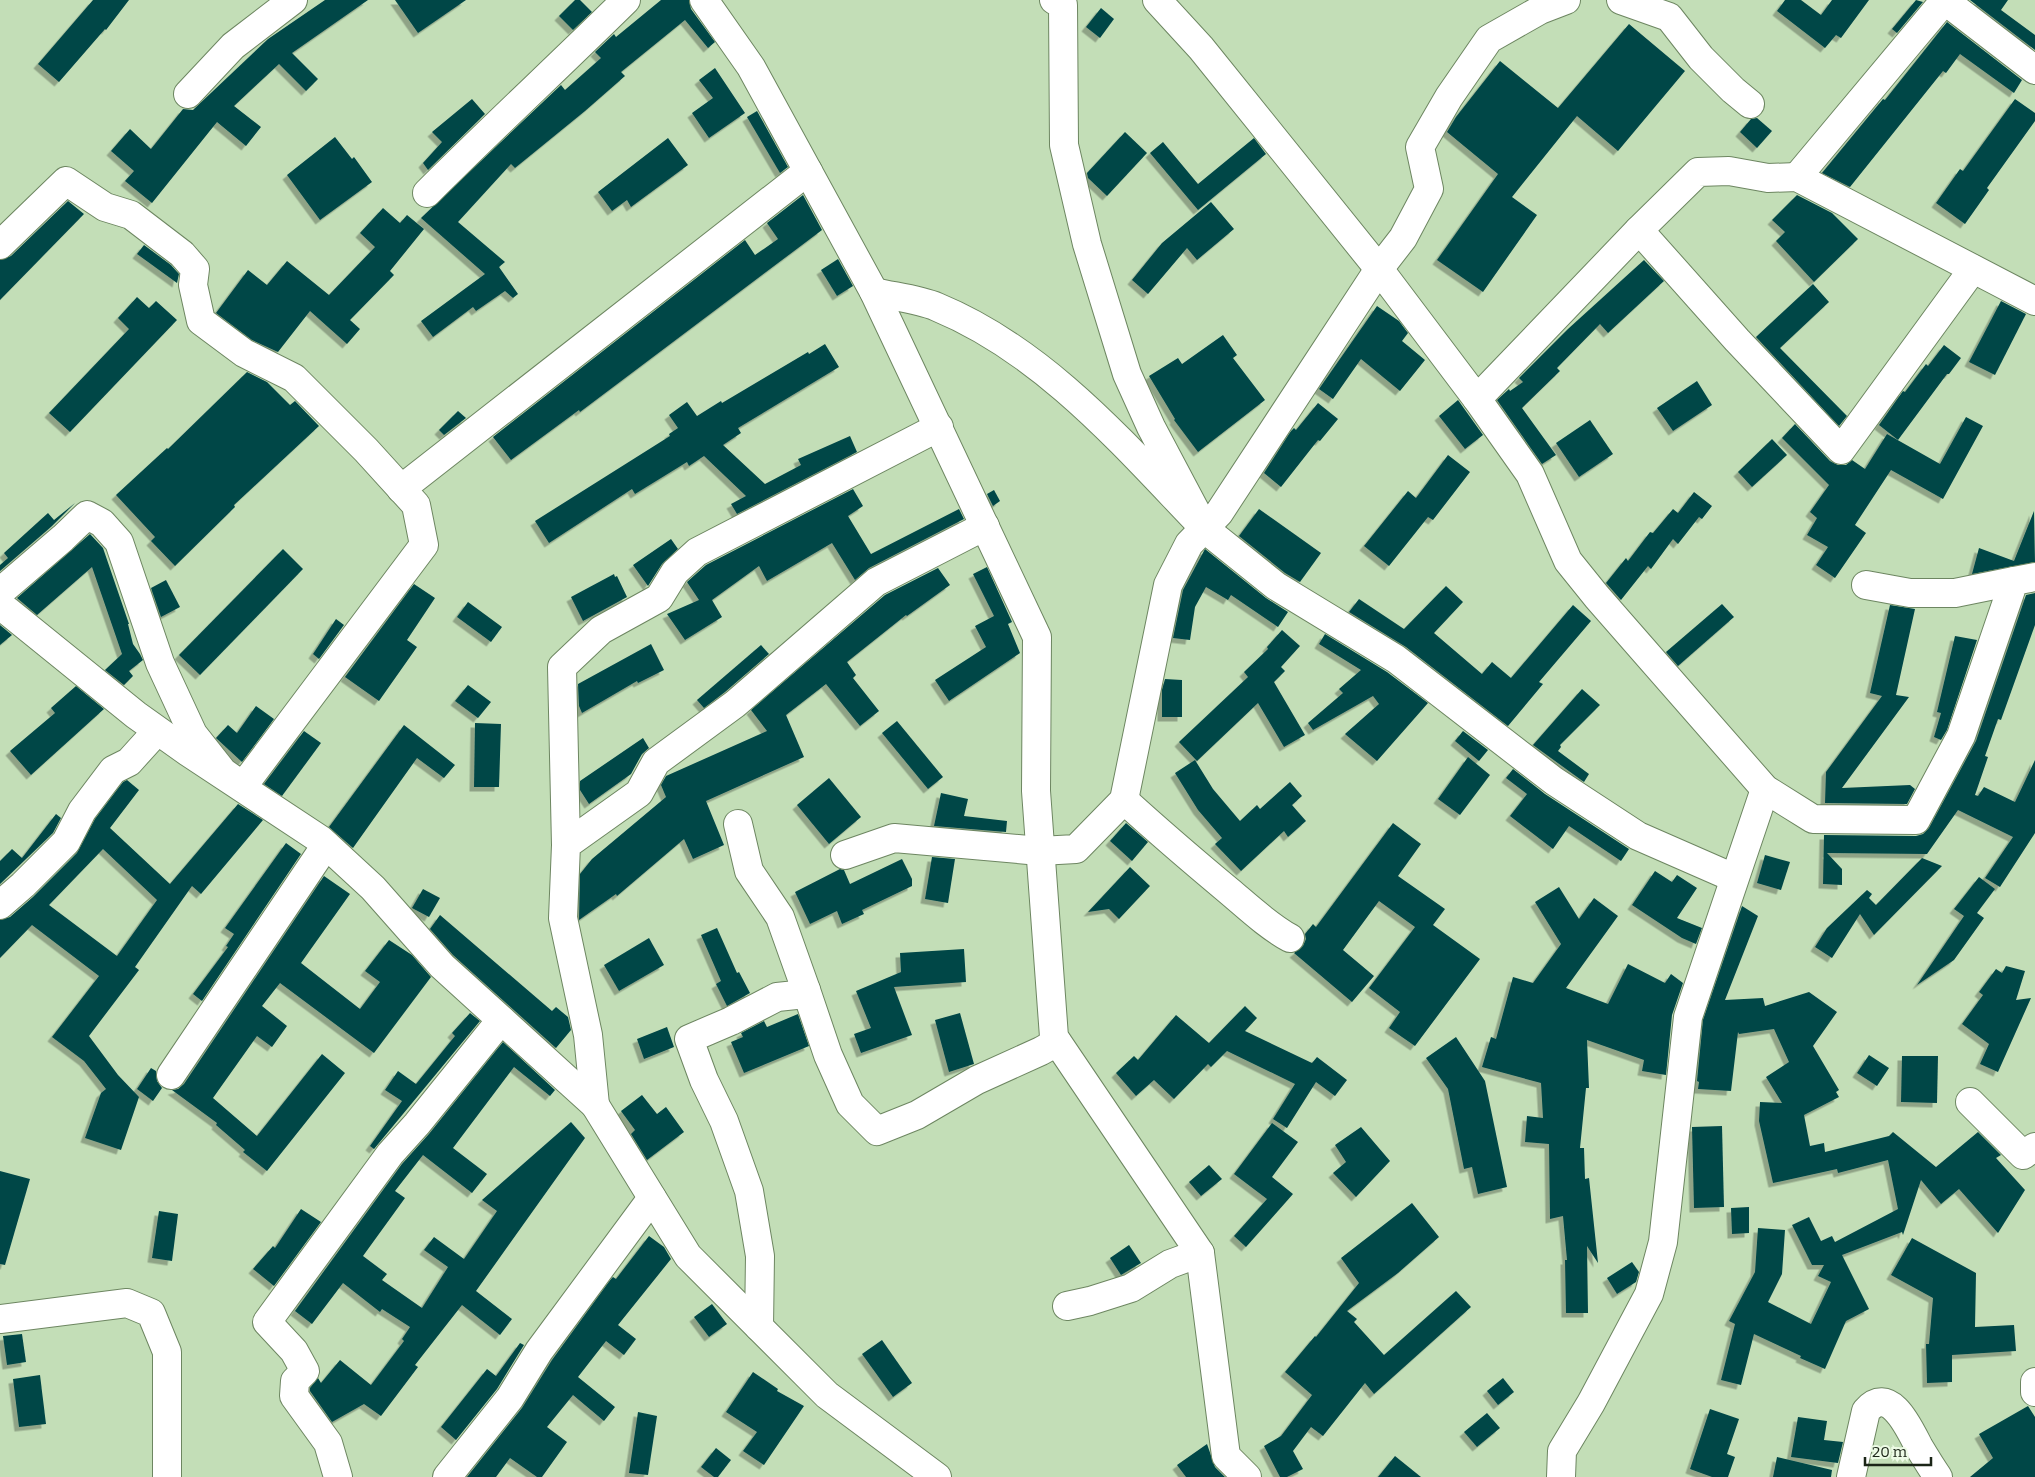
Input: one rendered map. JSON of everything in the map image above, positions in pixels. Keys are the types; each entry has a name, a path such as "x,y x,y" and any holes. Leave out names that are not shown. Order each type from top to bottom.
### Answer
{"street":[{"path":"188,94 233,46 293,0"},
{"path":"427,193 501,119 626,0"},
{"path":"704,0 751,66 874,292 1037,637 1036,791 1054,1037 1200,1253 1226,1456 1247,1477"},
{"path":"1157,0 1201,48 1379,269 1477,399 1530,474 1568,561 1597,597 1765,789 1813,819 1916,820 1961,736 2025,579"},
{"path":"845,855 894,838 1040,851 1076,849 1124,800 1168,585 1189,544 1219,513 1379,269 1403,238 1429,189 1420,147 1449,97 1489,39 1540,10 1566,0"},
{"path":"1621,0 1669,17 1701,58 1750,104"},
{"path":"1797,178 1945,0 2035,70"},
{"path":"1061,2 1064,145 1087,244 1127,374 1151,427 1205,529"},
{"path":"401,489 808,171"},
{"path":"1477,399 1639,230 1698,172 1729,171 1768,178 1797,178 2035,301"},
{"path":"0,245 66,181 104,207 131,215 182,254 195,269 193,285 200,321 244,353 294,378 366,450 416,505 424,545 243,786 223,772 193,734 160,663 118,542 102,523 87,515 0,592"},
{"path":"1639,230 1737,340 1841,450 1973,269"},
{"path":"874,292 936,307 987,332 1060,383 1101,422 1205,529 1276,586 1396,659 1554,781 1638,836 1734,878"},
{"path":"595,1105 588,1035 563,918 566,845 562,667 601,630 659,598 675,572 697,552 939,427"},
{"path":"566,845 639,793 656,762 735,704 876,582 985,526"},
{"path":"1866,586 1910,593 1955,593 2025,579"},
{"path":"0,605 146,723 326,845 373,888 442,966 595,1105 688,1256 827,1395 937,1477"},
{"path":"0,905 66,842 82,811 113,770 129,762 146,723"},
{"path":"1561,1477 1562,1451 1591,1403 1648,1294 1663,1242 1688,1018 1765,789"},
{"path":"1124,800 1179,850 1267,922 1290,938"},
{"path":"738,824 749,871 780,917 828,1055 850,1104 877,1131 917,1115 978,1080 1057,1042"},
{"path":"170,1075 326,845"},
{"path":"759,1327 760,1256 748,1191 724,1121 704,1080 689,1039 731,1021 778,997 796,995 806,990"},
{"path":"338,1477 328,1443 294,1396 295,1380 305,1371 294,1351 267,1322 390,1154 502,1020"},
{"path":"1970,1102 2031,1158"},
{"path":"447,1477 510,1398 539,1351 652,1198"},
{"path":"1067,1306 1131,1288 1170,1264 1200,1253"},
{"path":"0,1319 127,1303 151,1313 167,1352 167,1477"},
{"path":"2035,1382 2035,1392"},
{"path":"1852,1477 1866,1411 1872,1404 1882,1402 1891,1405 1901,1415 1938,1477"}],"building":[{"path":"93,0 129,0 106,30 59,82 38,64"},
{"path":"325,0 368,0 292,53 318,79 306,91 279,64 234,106 261,127 246,146 217,122 152,203 125,181 134,171 111,151 130,129 151,149 183,109 193,110 268,39"},
{"path":"395,0 466,0 418,33"},
{"path":"575,0 580,0 592,12 573,30 559,16"},
{"path":"661,0 689,0 691,9 715,42 708,48 685,20 621,72 625,76 585,111 515,168 511,164 458,222 505,262 499,267 518,294 513,298 505,291 476,311 473,307 433,337 421,321 485,274 421,218 561,85 565,90 601,58 595,52 614,34 616,37"},
{"path":"1785,0 1801,0 1821,15 1832,0 1869,0 1841,38 1836,35 1825,48 1777,11"},
{"path":"1916,0 1923,2 1897,33 1892,29"},
{"path":"1970,0 2008,0 2001,10 2035,35 2035,50"},
{"path":"1101,8 1114,19 1100,38 1086,27"},
{"path":"1947,22 2022,80 2014,93 1960,54 1946,73 1943,71 1850,187 1822,173 1883,99 1885,100"},
{"path":"1629,24 1685,71 1618,151 1577,116 1512,197 1537,215 1483,292 1437,260 1498,174 1447,132 1456,117 1500,61 1558,108"},
{"path":"715,68 745,113 709,138 692,113 713,98 699,80"},
{"path":"472,99 485,114 428,170 423,163 442,142 432,132"},
{"path":"2015,99 2035,113 2035,121 1987,188 1989,190 1965,224 1936,203 1960,169 1963,171"},
{"path":"757,111 788,167 780,173 747,117"},
{"path":"1757,118 1772,131 1757,148 1740,132 1751,119"},
{"path":"1125,132 1147,153 1107,196 1088,178 1087,173"},
{"path":"335,137 352,159 354,157 372,182 320,220 287,175"},
{"path":"668,138 688,165 631,207 627,200 612,211 598,192"},
{"path":"1254,138 1266,154 1198,210 1150,153 1163,142 1198,184"},
{"path":"803,195 822,230 580,412 579,410 511,460 493,437 745,240 755,255 778,239 767,223"},
{"path":"1797,195 1832,213 1858,239 1814,282 1776,241 1785,232 1772,220"},
{"path":"68,201 84,214 0,300 0,260 11,256"},
{"path":"1211,202 1234,229 1197,260 1187,248 1148,294 1132,280 1162,243"},
{"path":"383,208 400,223 407,215 424,229 390,271 394,275 350,320 360,329 347,344 310,311 278,352 252,340 216,313 248,270 267,285 287,261 329,295 375,247 360,233"},
{"path":"144,245 171,265 179,274 177,283 137,254"},
{"path":"838,259 853,286 837,296 821,270"},
{"path":"1644,260 1664,281 1608,333 1600,324 1557,368 1560,371 1522,408 1556,455 1542,464 1497,400 1509,389 1510,391 1523,382 1519,378 1568,329"},
{"path":"1813,284 1829,302 1780,348 1847,416 1839,426 1756,337"},
{"path":"137,297 149,308 156,301 177,320 70,432 49,413 129,329 118,318"},
{"path":"2001,301 2026,314 1995,375 1969,362"},
{"path":"1377,306 1399,321 1408,333 1402,341 1425,360 1400,391 1361,359 1333,399 1319,389"},
{"path":"1223,335 1237,355 1233,358 1265,400 1198,452 1174,420 1149,376 1178,358 1182,364"},
{"path":"825,344 839,367 738,428 741,433 723,445 765,484 801,465 798,459 850,436 857,452 737,514 731,504 746,496 704,456 689,466 687,462 635,494 632,489 549,543 535,521 670,436 669,434 678,428 669,415 687,402 697,416"},
{"path":"1944,345 1961,358 1898,440 1879,425 1903,391 1905,392 1926,364 1928,366"},
{"path":"247,372 267,382 290,405 295,401 319,426 234,505 235,507 175,566 151,541 155,537 116,495 168,449"},
{"path":"1697,381 1712,405 1673,431 1657,408"},
{"path":"1458,400 1483,435 1465,449 1439,416"},
{"path":"1318,403 1338,419 1320,441 1318,440 1281,487 1264,473 1291,431 1294,428 1296,430"},
{"path":"458,411 466,418 444,435 439,430"},
{"path":"1966,417 1983,426 1943,499 1891,470 1855,525 1866,533 1835,578 1816,565 1828,547 1807,535 1817,518 1810,512 1829,485 1782,438 1795,424 1830,461 1838,465 1846,465 1852,460 1865,469 1887,434 1940,464"},
{"path":"1590,420 1613,454 1579,477 1556,443"},
{"path":"1772,439 1787,455 1752,487 1738,472"},
{"path":"1448,455 1470,472 1433,520 1428,517 1389,566 1364,546 1408,491 1416,498"},
{"path":"853,489 863,506 848,516 871,554 959,509 964,519 869,568 855,580 832,543 767,581 759,566 712,600 722,617 685,640 667,614 699,600 687,582 706,565"},
{"path":"994,490 1000,501 993,506 987,494"},
{"path":"1694,492 1712,506 1702,519 1699,517 1678,544 1673,539 1651,569 1648,566 1621,600 1606,583 1626,558 1628,561 1650,532 1653,533 1673,509 1678,513"},
{"path":"75,503 52,526 0,571 0,565 8,558 4,553 48,513 54,520"},
{"path":"1259,509 1321,553 1300,582 1285,573 1239,536"},
{"path":"2034,511 2035,562 1972,574 1979,548 2014,561"},
{"path":"90,534 103,548 129,624 133,644 143,660 129,671 133,676 124,685 105,670 122,654 92,567 37,615 17,598"},
{"path":"671,539 678,549 662,564 648,586 633,565"},
{"path":"283,549 303,569 200,675 179,655"},
{"path":"1205,549 1266,598 1288,612 1278,627 1231,595 1228,600 1206,587 1195,607 1190,640 1173,638 1183,590"},
{"path":"987,567 1012,622 1008,624 1020,653 949,701 935,680 986,647 975,626 994,616 973,574"},
{"path":"938,568 950,585 906,615 847,662 856,675 853,678 879,711 860,726 826,684 786,715 804,757 706,801 724,845 693,859 684,839 617,896 616,894 579,920 580,874 592,859 666,797 661,785 666,776 767,731 751,710 885,595"},
{"path":"614,574 615,577 617,576 627,597 583,621 571,597"},
{"path":"166,580 180,607 161,617 151,588"},
{"path":"414,584 435,598 407,640 417,647 379,701 345,677"},
{"path":"1446,586 1463,602 1434,633 1482,674 1492,662 1511,678 1573,605 1591,621 1539,682 1543,684 1508,726 1406,647 1349,612 1359,599 1404,629"},
{"path":"2035,593 2035,625 2001,720 1998,719 1985,756 1988,757 1975,795 1978,796 1984,787 2015,802 2035,760 2035,833 2000,887 1985,878 2013,837 1958,810 1927,854 1827,853 1842,869 1842,885 1823,884 1824,835 1916,836 1923,834 1929,828 1976,741 2026,595"},
{"path":"468,602 502,627 491,642 457,617"},
{"path":"1722,604 1734,617 1678,666 1666,652"},
{"path":"1890,605 1915,609 1896,695 1909,697 1842,788 1910,785 1915,789 1907,804 1825,803 1826,772 1882,696 1870,693"},
{"path":"336,619 344,625 319,659 313,654"},
{"path":"0,625 12,635 0,645"},
{"path":"1282,630 1300,646 1281,667 1285,671 1274,682 1305,735 1284,747 1258,703 1197,761 1179,742 1248,677 1244,672 1268,649 1267,647"},
{"path":"1325,634 1387,672 1428,703 1377,761 1345,734 1379,704 1373,696 1313,730 1308,723 1343,693 1339,689 1361,670 1319,644"},
{"path":"1955,636 1977,640 1947,730 1941,740 1934,737 1941,713 1937,712"},
{"path":"651,644 664,670 638,683 637,681 582,713 579,706 578,684"},
{"path":"761,645 769,654 704,708 697,700"},
{"path":"1165,679 1182,680 1182,717 1162,717 1162,690"},
{"path":"468,685 491,702 478,718 455,701"},
{"path":"76,686 104,709 31,775 10,751 55,713 51,708"},
{"path":"1582,689 1600,705 1560,745 1561,747 1558,751 1589,774 1584,782 1533,745"},
{"path":"256,706 274,719 242,762 216,738 228,725 237,733"},
{"path":"897,721 943,777 928,789 882,733"},
{"path":"475,723 501,724 499,787 474,787"},
{"path":"404,725 455,765 444,778 417,758 353,848 329,827"},
{"path":"304,731 321,743 282,796 264,784"},
{"path":"1463,731 1488,750 1479,761 1455,741"},
{"path":"643,738 649,748 642,754 631,774 589,804 580,790 580,781"},
{"path":"1468,757 1490,775 1460,815 1438,799"},
{"path":"1195,760 1213,789 1240,821 1257,805 1260,809 1290,782 1302,796 1292,805 1306,821 1288,837 1284,831 1241,871 1215,844 1222,838 1198,810 1175,773"},
{"path":"1513,769 1545,794 1629,849 1621,861 1569,826 1553,849 1510,816 1527,794 1506,778"},
{"path":"829,778 861,817 829,844 797,805"},
{"path":"127,780 139,790 110,828 170,884 238,804 263,820 201,894 192,886 135,967 139,970 89,1036 118,1075 139,1097 121,1150 85,1138 101,1093 106,1089 84,1061 52,1037 99,976 32,925 0,958 0,920 10,917 33,897 77,853 95,819 123,782","holes":["103,849 157,900 117,956 49,905"]},
{"path":"941,793 968,799 964,816 1007,821 1006,832 934,826"},
{"path":"56,814 61,818 53,833 0,884 0,861 12,849 22,858"},
{"path":"1126,823 1148,842 1132,861 1110,841"},
{"path":"1393,823 1421,844 1398,876 1445,909 1433,925 1480,959 1415,1046 1389,1028 1400,1012 1369,988 1415,927 1379,901 1343,950 1374,976 1352,1002 1294,953 1303,946 1306,939 1305,934 1313,924 1316,927"},
{"path":"286,843 301,854 202,1001 193,994 228,947 226,946 234,934 225,928"},
{"path":"1765,855 1790,862 1781,890 1757,883"},
{"path":"932,857 955,859 948,903 925,899"},
{"path":"1922,858 1942,866 1874,935 1860,914 1832,958 1815,947 1827,928 1867,890 1872,894 1869,898 1876,905"},
{"path":"902,859 912,879 912,886 862,910 864,914 842,924 837,911 810,924 795,892 840,869 844,870 850,884"},
{"path":"1130,867 1150,886 1119,919 1109,909 1088,912"},
{"path":"1655,871 1672,882 1677,875 1697,888 1677,918 1702,928 1696,944 1682,938 1632,905"},
{"path":"324,876 350,894 301,963 360,1009 380,982 365,971 389,940 412,955 431,977 374,1053 280,983 262,1006 287,1026 272,1047 257,1036 213,1098 257,1136 322,1054 345,1073 267,1171 243,1152 245,1150 216,1125 217,1123 172,1090 178,1089 184,1084"},
{"path":"1979,877 1995,889 1977,913 1984,918 1954,960 1917,985 1964,916 1954,909"},
{"path":"1559,887 1579,919 1594,898 1618,916 1566,988 1608,1004 1628,964 1665,983 1671,974 1683,983 1672,1015 1666,1075 1642,1071 1644,1060 1587,1040 1589,1088 1586,1088 1580,1148 1584,1148 1585,1179 1589,1178 1598,1263 1587,1246 1588,1313 1566,1313 1565,1260 1567,1260 1563,1216 1550,1219 1549,1144 1525,1142 1527,1116 1543,1118 1541,1083 1482,1067 1491,1037 1496,1039 1513,977 1533,983 1561,944 1535,902"},
{"path":"423,889 440,898 429,917 412,908"},
{"path":"1742,906 1758,916 1725,1000 1763,998 1765,1006 1809,992 1837,1012 1813,1046 1839,1090 1836,1092 1839,1097 1804,1115 1810,1146 1824,1143 1825,1152 1889,1136 1893,1132 1936,1167 1978,1132 2001,1155 1996,1158 2025,1190 1998,1233 1959,1189 1941,1204 1921,1180 1903,1235 1902,1232 1842,1255 1869,1309 1846,1321 1825,1369 1754,1334 1741,1385 1721,1380 1735,1324 1729,1321 1755,1272 1758,1228 1785,1230 1782,1274 1768,1302 1811,1324 1831,1282 1818,1276 1824,1265 1812,1265 1792,1225 1809,1217 1821,1241 1832,1236 1835,1242 1898,1209 1888,1160 1838,1173 1837,1169 1773,1183 1759,1121 1760,1102 1782,1103 1766,1077 1789,1062 1774,1029 1739,1034 1738,1032 1731,1091 1698,1089 1699,1082 1697,1081 1703,1020"},
{"path":"440,915 552,1011 556,1007 568,1017 571,1030 556,1048 453,955 430,929"},
{"path":"717,928 737,973 739,972 750,993 727,1006 716,984 721,981 701,935"},
{"path":"649,938 664,965 619,991 604,965"},
{"path":"964,949 966,982 894,987 912,1035 861,1053 854,1034 871,1028 856,991 901,972 900,953"},
{"path":"2006,966 2025,971 2016,1000 2031,998 1998,1072 1980,1064 1989,1044 1962,1024 1983,995 1979,992 1996,969 2002,973"},
{"path":"1245,1006 1257,1018 1245,1031 1312,1063 1317,1057 1347,1080 1335,1096 1316,1082 1287,1128 1273,1119 1295,1084 1227,1051 1211,1067 1208,1064 1174,1099 1154,1080 1136,1096 1116,1073 1134,1056 1138,1060 1176,1015 1209,1043"},
{"path":"470,1013 480,1021 374,1149 370,1146 402,1101 385,1090 398,1071 416,1084 455,1036 452,1033"},
{"path":"960,1013 974,1064 949,1072 935,1020"},
{"path":"798,1014 809,1046 744,1073 731,1042 743,1037 741,1033 764,1021 767,1027"},
{"path":"667,1027 674,1047 644,1059 637,1039"},
{"path":"1456,1037 1485,1081 1507,1187 1478,1194 1472,1167 1464,1169 1448,1089 1426,1058"},
{"path":"503,1042 555,1090 550,1096 514,1067 453,1148 487,1174 472,1193 423,1155 395,1191 405,1198 363,1256 387,1274 382,1280 422,1308 448,1267 424,1250 434,1237 464,1259 497,1211 482,1200 571,1122 585,1138 476,1291 512,1319 500,1335 462,1305 415,1365 418,1367 381,1416 364,1404 332,1422 310,1391 310,1388 318,1378 321,1383 340,1360 371,1385 404,1341 402,1339 410,1327 382,1309 380,1312 343,1283 312,1324 295,1311 402,1164 429,1134"},
{"path":"1869,1055 1889,1068 1877,1086 1857,1073"},
{"path":"1902,1056 1938,1056 1937,1103 1901,1102"},
{"path":"151,1068 156,1071 157,1081 162,1088 153,1101 137,1089"},
{"path":"642,1095 657,1114 666,1107 684,1132 647,1160 631,1134 635,1130 621,1111"},
{"path":"1272,1123 1298,1142 1272,1177 1293,1194 1246,1247 1234,1236 1267,1199 1234,1174"},
{"path":"1722,1126 1724,1207 1694,1208 1692,1127"},
{"path":"1361,1127 1390,1161 1356,1197 1333,1173 1346,1162 1335,1145"},
{"path":"1209,1165 1222,1179 1201,1196 1189,1182"},
{"path":"0,1171 30,1179 5,1265 0,1264"},
{"path":"1412,1203 1439,1237 1398,1273 1347,1311 1357,1319 1354,1322 1384,1355 1456,1291 1471,1307 1374,1394 1365,1383 1323,1436 1311,1427 1293,1451 1303,1469 1287,1477 1280,1477 1264,1446 1281,1436 1312,1395 1285,1372 1359,1283 1341,1258"},
{"path":"1749,1207 1749,1233 1732,1234 1731,1208"},
{"path":"301,1209 321,1222 274,1286 253,1269 273,1246 275,1248"},
{"path":"159,1211 178,1214 172,1261 152,1258"},
{"path":"649,1236 664,1247 671,1259 618,1325 636,1339 624,1355 606,1341 578,1377 615,1407 604,1421 573,1395 547,1427 567,1442 542,1477 537,1477 510,1458 496,1477 467,1477 522,1408 552,1360 611,1279 613,1277 616,1279"},
{"path":"1912,1238 1976,1273 1975,1327 2014,1325 2016,1351 1952,1355 1952,1382 1927,1383 1926,1344 1929,1344 1933,1298 1891,1275"},
{"path":"1129,1245 1141,1263 1121,1275 1110,1258"},
{"path":"1632,1262 1639,1272 1636,1282 1617,1294 1607,1278"},
{"path":"712,1304 727,1324 709,1337 694,1317"},
{"path":"22,1334 26,1362 7,1365 3,1336"},
{"path":"882,1340 912,1383 893,1397 862,1354"},
{"path":"520,1343 524,1345 497,1389 456,1440 441,1427 487,1369 496,1376"},
{"path":"753,1372 778,1389 777,1391 804,1406 764,1465 743,1451 757,1432 726,1412"},
{"path":"40,1375 46,1424 19,1427 13,1379"},
{"path":"1503,1378 1514,1392 1498,1405 1487,1391"},
{"path":"2028,1406 2035,1417 2035,1477 1970,1477 1993,1458 1979,1434"},
{"path":"1710,1409 1739,1419 1727,1454 1735,1457 1728,1477 1712,1477 1690,1469"},
{"path":"638,1412 657,1416 648,1475 629,1473"},
{"path":"1487,1413 1500,1428 1477,1447 1464,1432"},
{"path":"1798,1417 1827,1421 1824,1440 1843,1442 1838,1463 1791,1457"},
{"path":"1207,1444 1215,1467 1225,1477 1186,1477 1177,1465"},
{"path":"716,1448 731,1460 718,1477 714,1477 701,1467"},
{"path":"1395,1456 1421,1477 1378,1477"},
{"path":"1777,1457 1832,1470 1831,1477 1773,1477"}]}
